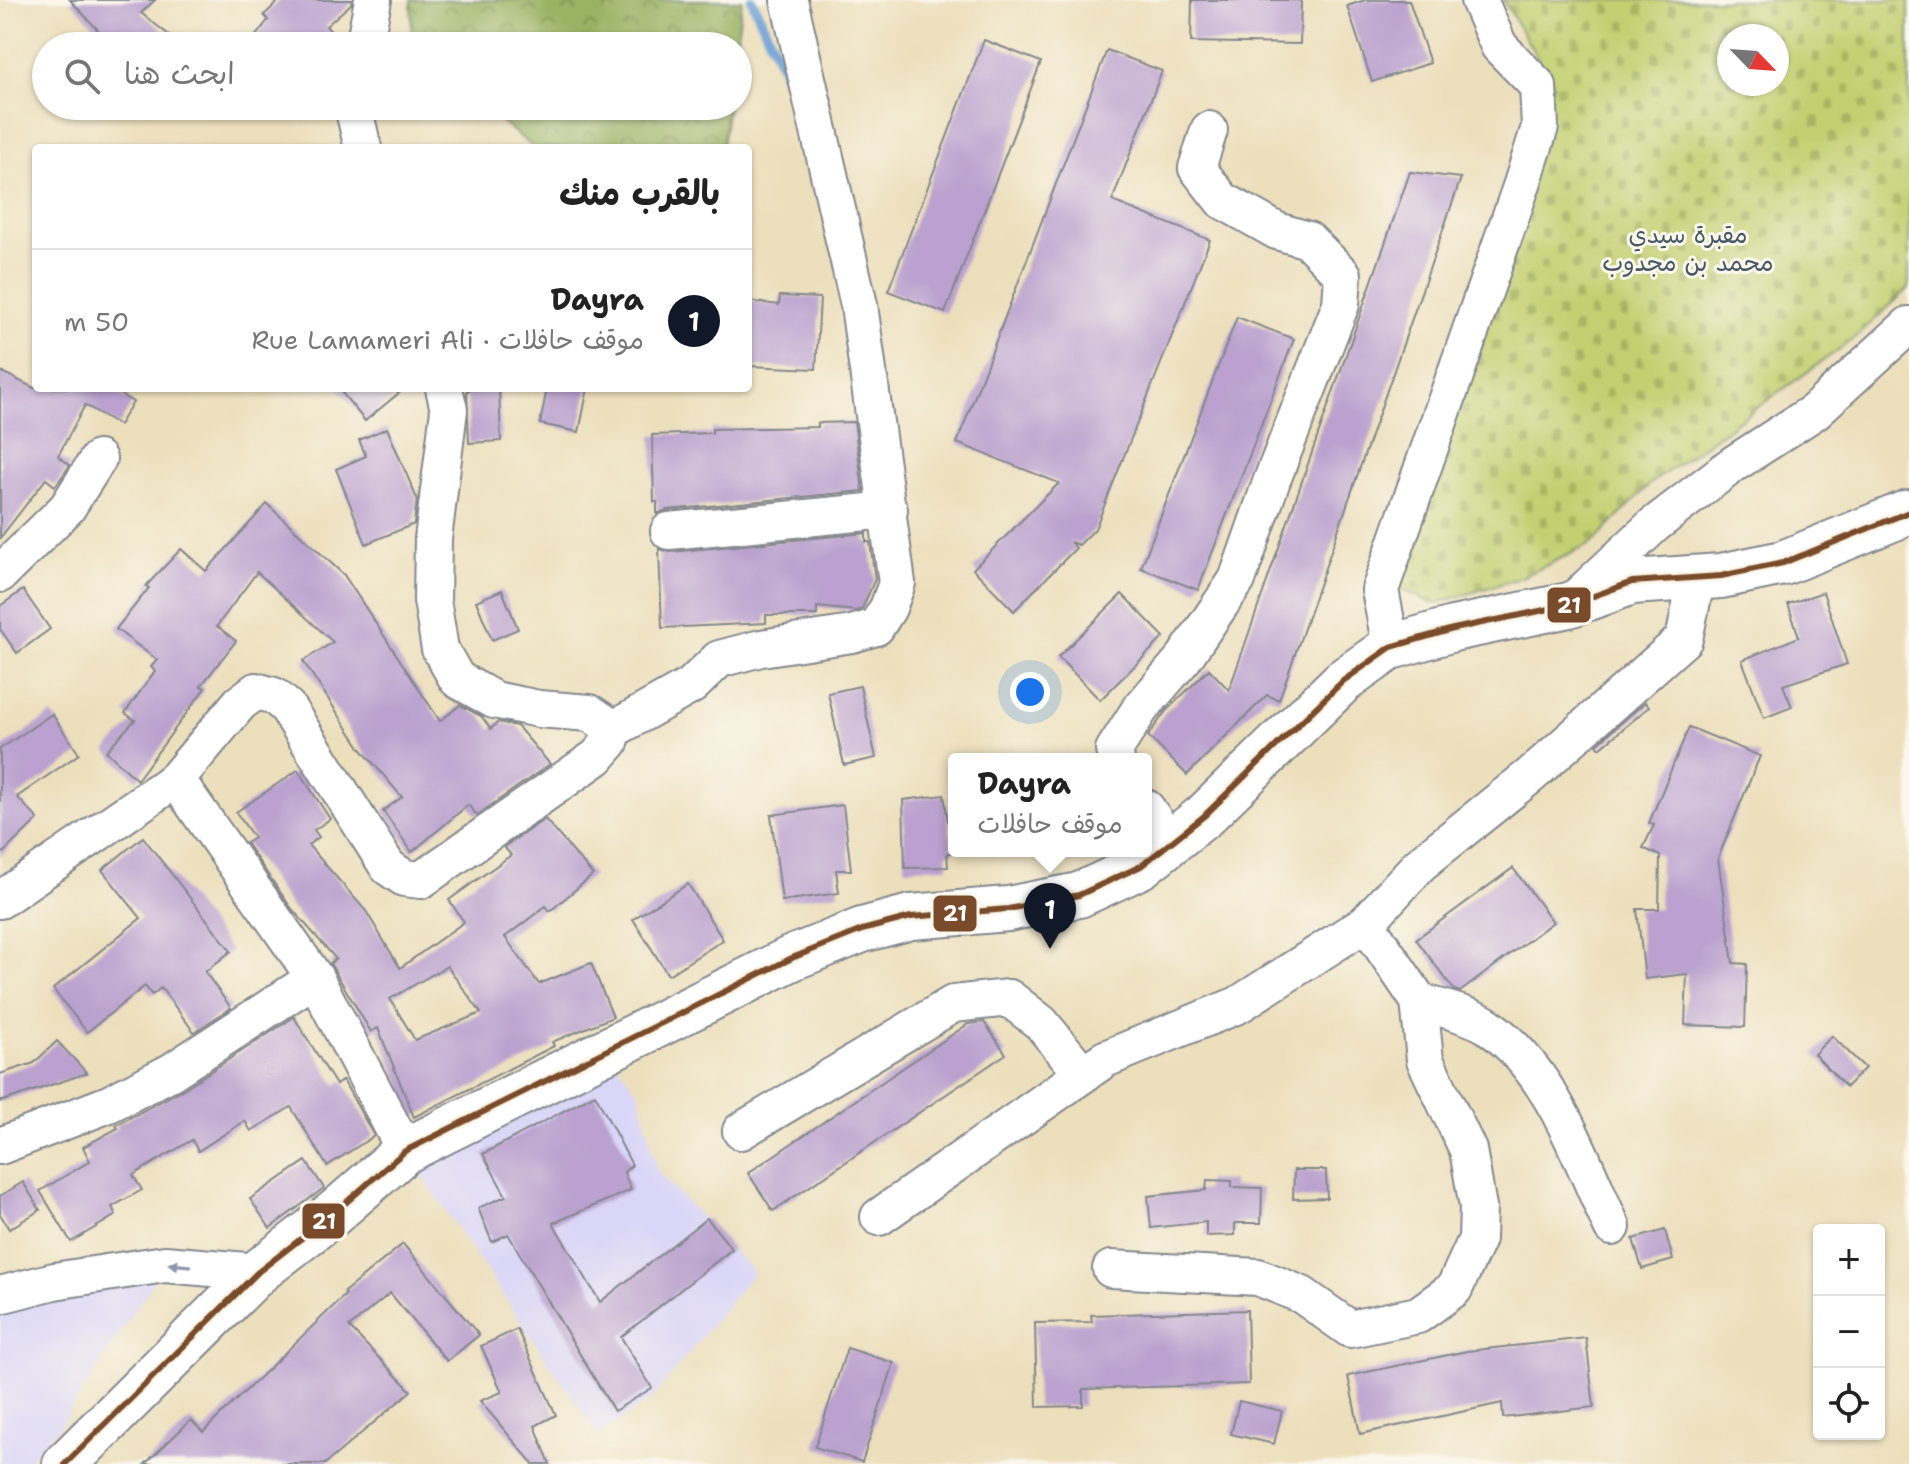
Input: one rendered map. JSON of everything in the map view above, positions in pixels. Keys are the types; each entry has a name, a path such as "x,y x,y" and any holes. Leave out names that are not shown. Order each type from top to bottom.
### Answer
{"main road":[{"path":"1158,825 1204,816 1343,681 1391,647 1453,629 1569,605 1632,582 1721,576 1783,563 1909,512"},
{"path":"65,1464 258,1272 334,1213 405,1151 792,958 848,935 911,917 1008,909 1079,895 1141,866 1145,857"}],"street":[{"path":"367,32 373,0"},
{"path":"0,900 176,779 240,703 256,691 274,696 287,707 388,867 404,878 421,880 597,757 610,742 614,729 692,685 719,659 876,627 888,608 897,583 889,510 859,305 789,0"},
{"path":"1391,647 1380,590 1540,127 1538,86 1499,46 1479,0"},
{"path":"356,120 362,144"},
{"path":"1115,753 1140,709 1184,658 1237,580 1272,480 1341,304 1343,275 1308,240 1277,231 1222,200 1197,168 1209,130"},
{"path":"1569,605 1654,525 1732,465 1814,412 1909,325"},
{"path":"445,392 449,410 434,523 432,600 440,649 457,679 494,700 539,709 590,713 614,729"},
{"path":"0,574 67,508 98,459"},
{"path":"669,531 889,510"},
{"path":"879,1217 1105,1059 1238,1005 1366,923 1420,864 1531,775 1684,639 1697,577"},
{"path":"176,779 315,978 405,1151"},
{"path":"1111,1269 1258,1277 1302,1295 1350,1329 1418,1315 1454,1289 1477,1239 1478,1207 1468,1150 1425,1060 1419,1001 1366,923"},
{"path":"0,1146 109,1104 171,1072 315,978"},
{"path":"741,1131 953,1004 1009,998 1041,1023 1083,1074"},
{"path":"1419,1001 1486,1025 1521,1057 1552,1099 1612,1227"},
{"path":"0,1295 54,1281 165,1264 258,1272"}],"shaded area":[{"path":"607,1051 639,1093 658,1172 754,1272 652,1399 598,1435 405,1151"},
{"path":"165,1264 60,1426 25,1464 0,1464 0,1295"}],"green space":[{"path":"411,0 742,0 738,32 412,32"},
{"name":"مقبرة سيدي محمد بن مجدوب","path":"1503,0 1909,0 1909,288 1855,338 1650,484 1593,543 1520,578 1434,604 1399,588 1553,84"},
{"path":"499,120 726,120 723,144 529,144"}],"building":[{"path":"70,0 155,0 141,13 165,32 100,32"},
{"path":"280,0 352,0 326,26 331,32 259,32 268,20 264,15"},
{"path":"1192,0 1301,0 1300,44 1191,42"},
{"path":"1365,0 1409,0 1430,63 1372,82 1347,6"},
{"path":"984,40 1041,62 945,313 888,291"},
{"path":"1107,50 1162,71 1112,201 1210,240 1095,529 1079,545 1070,542 1076,548 1014,611 973,569 1059,483 957,443"},
{"path":"1410,172 1461,178 1279,700 1267,695 1187,775 1148,736 1166,711 1209,669 1229,690"},
{"path":"780,296 820,298 816,369 752,366 752,302 779,305"},
{"path":"1237,317 1294,339 1198,590 1141,568"},
{"path":"0,371 32,387 32,392 116,392 133,402 119,425 85,405 58,456 70,465 55,486 46,479 0,538"},
{"path":"341,392 400,392 365,421"},
{"path":"467,392 499,392 501,441 469,443"},
{"path":"546,392 587,392 579,432 540,424"},
{"path":"854,422 863,491 667,510 657,514 652,435 712,433 712,429 818,427 818,423"},
{"path":"387,428 417,499 414,524 366,544 336,469 366,456 359,440"},
{"path":"267,504 344,575 440,721 460,705 481,716 491,729 498,722 517,726 550,764 477,815 468,805 412,852 383,811 402,797 362,750 303,661 333,642 257,572 217,626 236,641 201,686 205,688 137,780 106,751 135,720 125,713 155,671 151,667 157,660 116,629 149,588 146,586 181,549 206,571"},
{"path":"866,533 875,579 862,609 817,607 817,615 766,615 766,623 662,628 659,549 671,552"},
{"path":"23,590 50,629 17,653 0,629 0,606"},
{"path":"502,590 518,629 492,640 476,601"},
{"path":"1823,592 1847,664 1783,685 1792,707 1764,718 1742,660 1799,637 1788,604"},
{"path":"1122,594 1164,637 1100,700 1058,657"},
{"path":"860,686 876,758 844,765 828,693"},
{"path":"1645,702 1649,707 1600,748 1597,744"},
{"path":"52,714 79,754 17,797 38,819 0,856 0,749"},
{"path":"1689,727 1760,756 1718,858 1733,963 1747,964 1745,1027 1685,1025 1687,974 1645,979 1637,909 1659,909 1660,856 1643,848 1654,825 1649,823"},
{"path":"298,770 330,819 314,830 319,837 308,845 366,911 400,968 464,922 449,900 511,855 504,847 545,819 593,875 550,911 546,906 505,937 539,984 591,963 613,1017 552,1042 554,1046 414,1117 378,1028 371,1032 330,963 336,959 292,909 246,843 254,838 236,812","holes":["447,966 481,1013 415,1040 390,999"]},
{"path":"944,795 948,821 948,867 905,868 903,800"},
{"path":"843,805 851,870 836,870 839,893 782,901 771,815"},
{"path":"143,837 231,951 205,972 231,1008 194,1032 161,988 152,995 145,986 87,1032 53,989 141,918 102,870"},
{"path":"1513,868 1553,922 1460,992 1454,990 1416,939"},
{"path":"688,884 723,940 668,975 633,919"},
{"path":"294,1017 336,1085 343,1080 374,1136 327,1166 291,1107 251,1131 245,1121 198,1151 192,1140 133,1175 142,1190 112,1207 116,1215 71,1242 40,1191 90,1161 83,1147 118,1128 116,1125 182,1090"},
{"path":"984,1022 1006,1054 773,1211 748,1173 968,1024"},
{"path":"1832,1036 1865,1068 1846,1087 1814,1054"},
{"path":"57,1041 87,1073 0,1102 0,1074 34,1063"},
{"path":"595,1094 632,1165 624,1172 631,1190 553,1223 600,1302 707,1218 732,1249 621,1337 652,1388 614,1411 508,1234 492,1242 478,1208 506,1196 483,1154"},
{"path":"306,1161 324,1188 270,1228 250,1199"},
{"path":"1294,1170 1326,1170 1327,1198 1293,1199"},
{"path":"1207,1180 1232,1181 1232,1187 1262,1188 1261,1223 1235,1223 1235,1235 1206,1236 1206,1222 1151,1228 1148,1196 1206,1190"},
{"path":"23,1182 40,1210 9,1229 0,1214 0,1196"},
{"path":"1665,1230 1673,1260 1642,1269 1633,1239"},
{"path":"403,1244 479,1335 447,1361 390,1293 349,1327 411,1391 325,1464 145,1464 191,1420 203,1432 346,1294 344,1292"},
{"path":"1247,1310 1249,1384 1083,1389 1083,1406 1037,1407 1035,1323 1092,1322 1091,1315"},
{"path":"517,1329 556,1415 535,1426 550,1464 533,1464 480,1401 502,1392 481,1346"},
{"path":"1586,1338 1594,1407 1503,1418 1502,1403 1360,1434 1348,1376 1467,1351"},
{"path":"847,1348 894,1363 862,1462 815,1447"},
{"path":"1239,1401 1282,1411 1274,1444 1231,1434"}],"waterway":[{"path":"752,0 794,93"}],"transit line":[{"name":"21","path":"65,1464 258,1272 334,1213 405,1151 792,958 862,930 911,917 1008,909 1079,895 1141,866 1204,816 1343,681 1391,647 1453,629 1569,605 1632,582 1721,576 1783,563 1909,512"}],"place":[{"name":"Dayra","path":"1050,949"}]}
